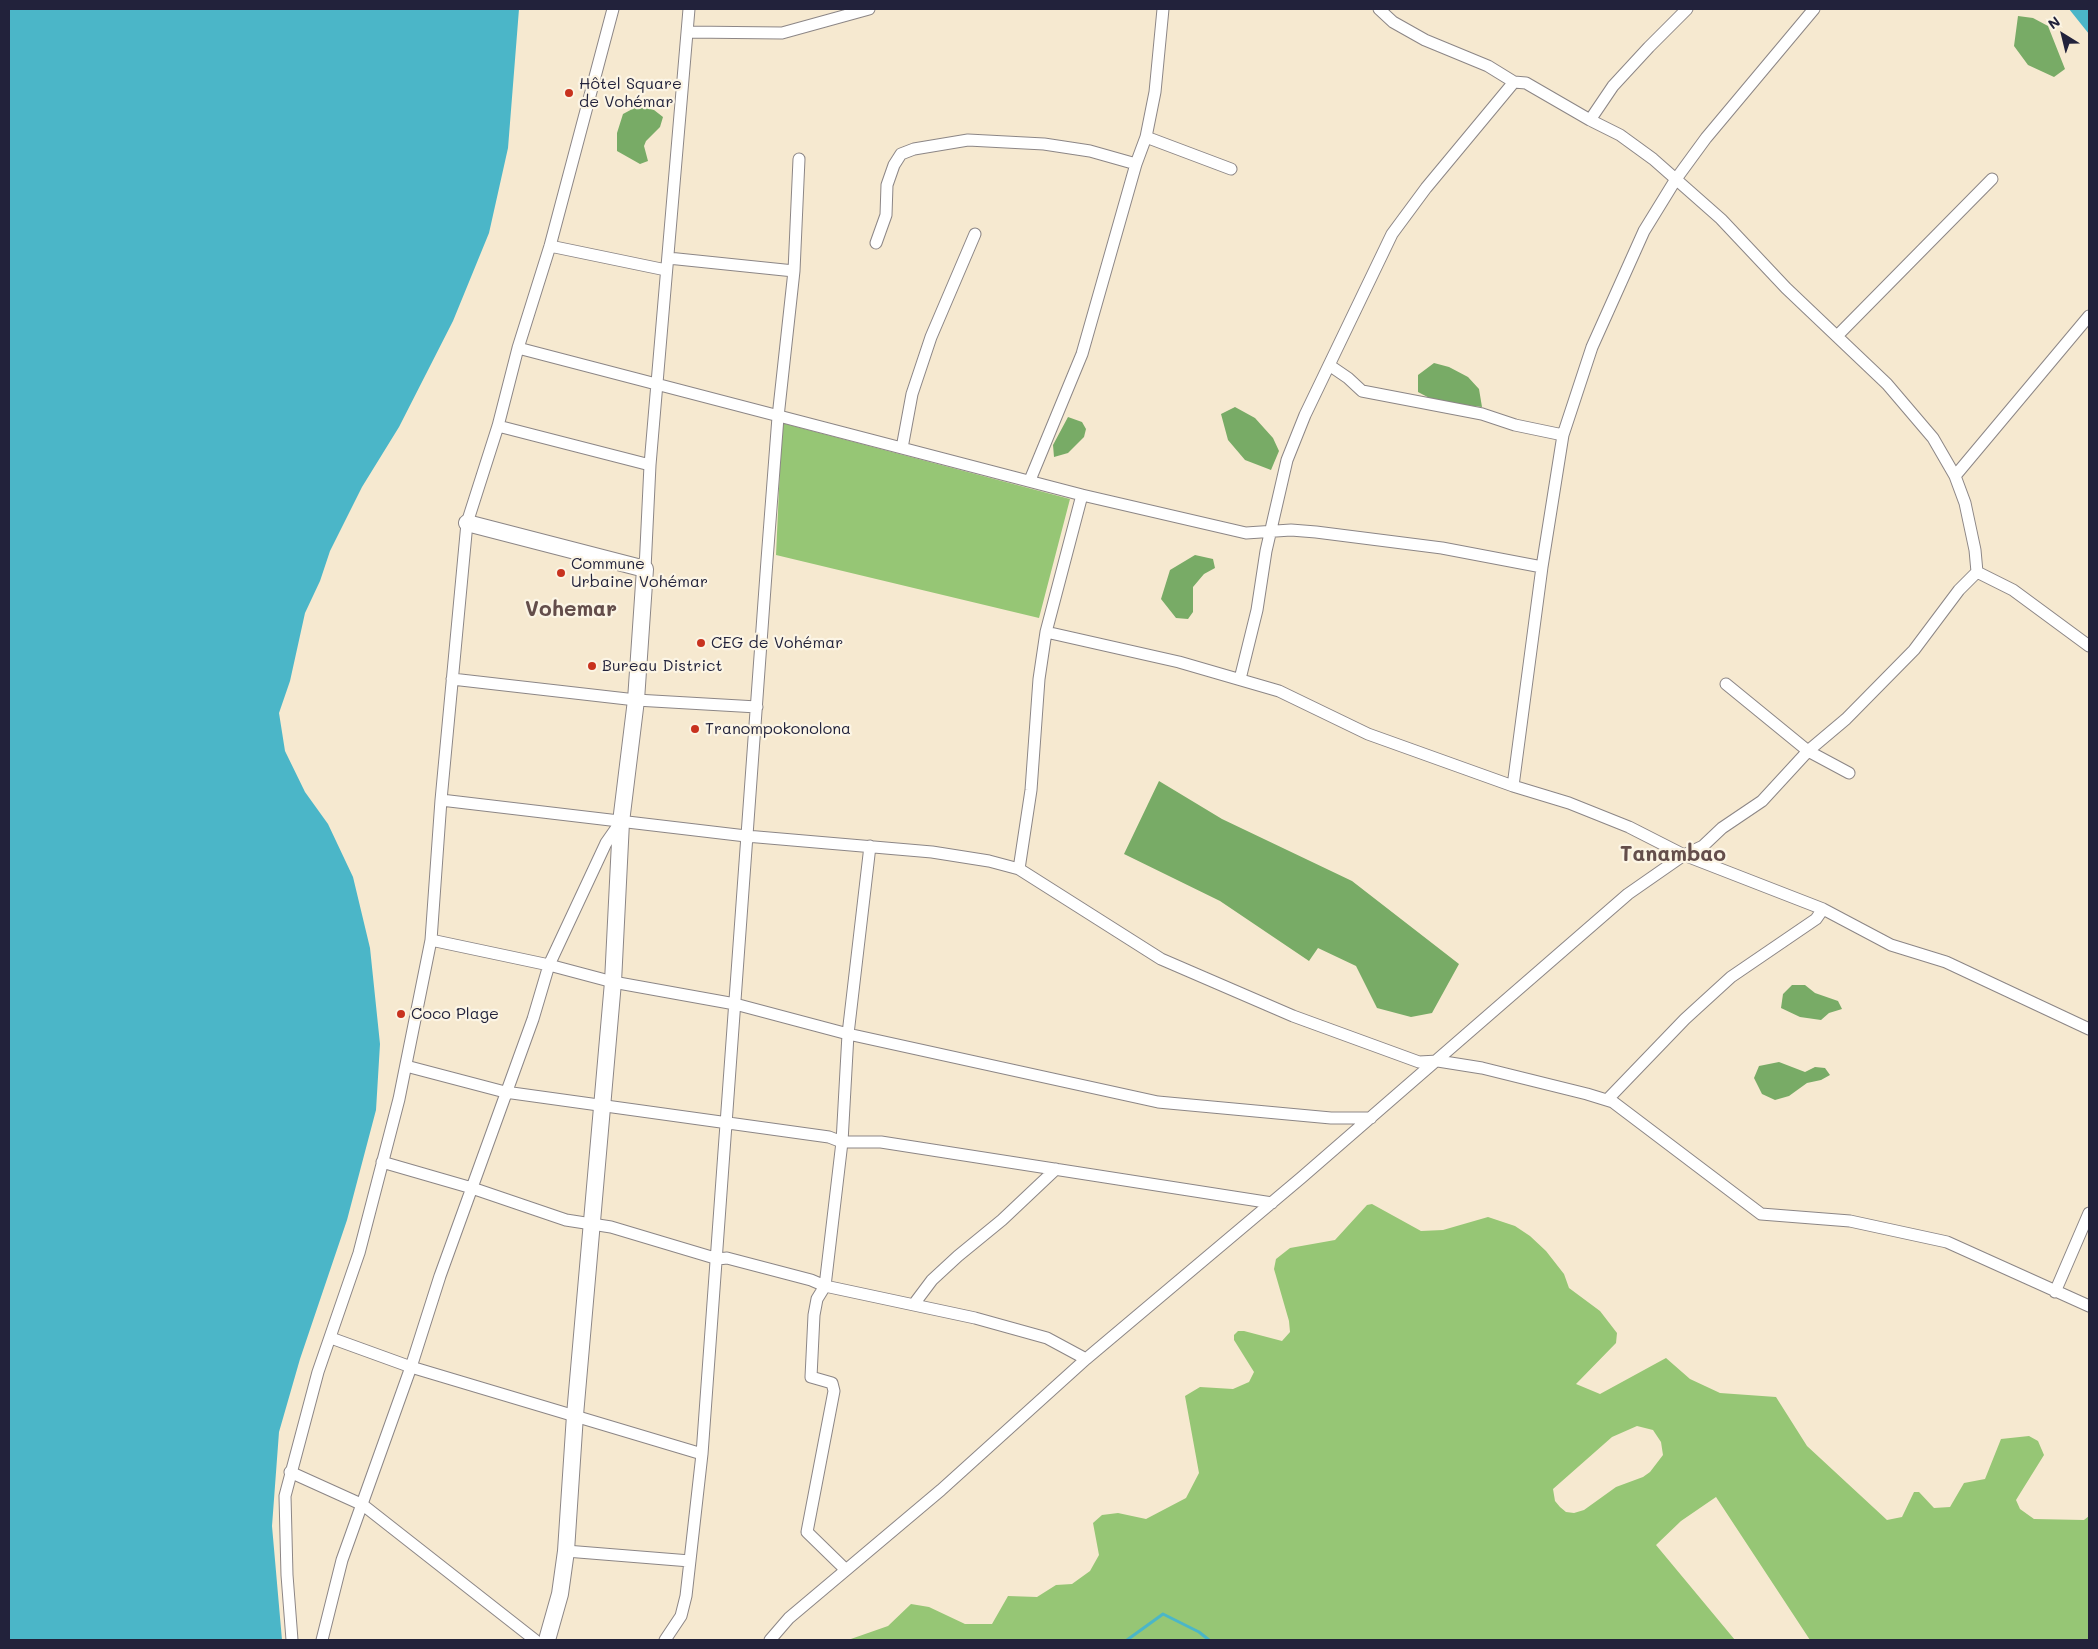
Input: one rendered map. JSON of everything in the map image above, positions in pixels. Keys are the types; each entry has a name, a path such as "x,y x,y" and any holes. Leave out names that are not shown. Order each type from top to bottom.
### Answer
{"street":[{"path":"292,1640 285,1496 318,1372 359,1253 406,1066 431,940 441,800 467,523 498,426 518,348 550,246 613,9"},
{"path":"547,1640 560,1594 566,1551 575,1415 613,982 622,822 636,700 656,384 689,9"},
{"path":"687,32 782,33 869,9"},
{"path":"1030,480 1082,354 1136,164 1146,137 1155,92 1163,9"},
{"path":"770,1640 789,1618 941,1490 1086,1359 1438,1061 1628,894 1684,855 1703,846 1722,828 1762,801 1808,751 1846,719 1914,650 1959,590 1977,572 1976,550 1965,503 1954,476 1934,438 1887,384 1786,288 1721,219 1653,159 1620,135 1526,83 1514,82 1488,66 1425,40 1393,22 1379,9"},
{"path":"1590,120 1613,86 1688,9"},
{"path":"1513,786 1542,567 1563,435 1592,347 1644,231 1676,179 1706,138 1814,9"},
{"path":"1240,679 1257,610 1271,532 1287,460 1329,365 1392,234 1426,188 1514,82"},
{"path":"1146,137 1231,169"},
{"path":"876,243 886,215 887,185 894,165 900,154 914,149 968,140 1044,144 1084,150 1136,164"},
{"path":"665,1640 681,1616 690,1561 702,1454 718,1259 746,836 778,417 794,271 799,159"},
{"path":"1838,336 1992,179"},
{"path":"902,448 912,394 931,337 975,234"},
{"path":"550,246 667,264 794,271"},
{"path":"1954,476 2089,316"},
{"path":"518,348 778,417 1082,494 1246,533 1316,532 1423,546 1542,567"},
{"path":"1329,365 1348,378 1362,391 1482,414 1515,425 1563,435"},
{"path":"498,426 650,465"},
{"path":"1019,870 1031,790 1039,679 1046,632 1082,494"},
{"path":"467,523 645,569"},
{"path":"1977,572 2013,590 2089,646"},
{"path":"1046,632 1179,662 1279,692 1368,734 1513,786 1569,803 1629,827 1684,855 1823,909 1891,945 1946,962 2089,1029"},
{"path":"452,679 636,700 757,707"},
{"path":"1726,684 1808,751 1849,773"},
{"path":"441,800 746,836 870,846 989,861 1019,870 1161,959 1293,1016 1419,1062 1438,1061 1482,1068 1613,1102 1761,1214 1850,1220 1947,1242 2089,1306"},
{"path":"322,1640 342,1560 411,1367 440,1276 533,1019 549,965 606,843 622,822"},
{"path":"846,1570 806,1532 834,1392 832,1383 811,1377 814,1315 817,1299 825,1286 842,1142 848,1034 870,846"},
{"path":"1608,1100 1685,1019 1731,977 1816,919 1823,909"},
{"path":"431,940 549,965 613,982 735,1004 848,1034 1158,1102 1331,1118 1371,1118"},
{"path":"406,1066 505,1092 829,1137 842,1142 881,1142 1272,1203"},
{"path":"382,1162 472,1188 566,1220 611,1227 718,1259 737,1260 811,1280 825,1286 914,1304 1047,1338 1086,1359"},
{"path":"914,1304 932,1280 1002,1220 1056,1169"},
{"path":"2055,1292 2089,1213"},
{"path":"331,1338 411,1367 702,1454"},
{"path":"290,1472 363,1505 535,1640"},
{"path":"566,1551 690,1561"}],"green space":[{"path":"2018,16 2033,18 2048,26 2065,69 2054,77 2028,65 2014,46"},
{"path":"638,106 654,110 663,117 660,127 646,141 644,146 648,161 640,164 617,151 617,133 623,114"},
{"path":"1434,363 1449,367 1468,377 1479,389 1482,407 1437,402 1418,392 1418,375"},
{"path":"1235,407 1255,418 1273,438 1279,451 1271,470 1245,460 1228,440 1221,414"},
{"path":"1068,417 1082,422 1086,429 1084,437 1068,453 1054,457 1053,445"},
{"path":"782,423 1070,499 1039,618 776,555"},
{"path":"1195,555 1213,559 1215,568 1204,574 1193,587 1193,612 1188,619 1176,618 1161,599 1170,570"},
{"path":"1159,781 1222,819 1352,881 1459,964 1432,1013 1411,1017 1377,1008 1356,966 1318,948 1309,961 1220,901 1124,854"},
{"path":"1792,985 1805,985 1815,993 1838,1001 1842,1009 1829,1013 1821,1020 1800,1017 1781,1008 1783,994"},
{"path":"1779,1062 1805,1072 1815,1067 1825,1068 1830,1075 1821,1080 1807,1083 1789,1096 1775,1100 1762,1094 1754,1078 1759,1066"},
{"path":"1372,1204 1421,1231 1443,1230 1488,1217 1515,1226 1530,1236 1546,1251 1564,1274 1569,1288 1600,1311 1617,1333 1616,1343 1576,1384 1600,1394 1666,1358 1690,1379 1720,1393 1776,1397 1807,1446 1887,1520 1902,1517 1914,1492 1919,1492 1934,1508 1950,1507 1964,1483 1985,1479 2001,1439 2029,1436 2038,1441 2044,1455 2016,1500 2020,1509 2034,1519 2084,1520 2089,1516 2089,1640 1810,1640 1716,1497 1681,1521 1656,1545 1735,1640 848,1640 888,1626 911,1604 929,1607 965,1624 992,1624 1008,1596 1037,1597 1056,1585 1072,1584 1090,1571 1099,1555 1093,1523 1102,1515 1118,1513 1146,1519 1186,1498 1199,1473 1185,1396 1200,1387 1233,1389 1249,1382 1254,1372 1234,1340 1234,1335 1238,1331 1244,1331 1282,1341 1290,1332 1289,1321 1274,1269 1276,1259 1290,1248 1335,1240 1367,1205","holes":["1637,1426 1653,1430 1661,1442 1663,1455 1650,1472 1643,1477 1616,1487 1584,1510 1574,1513 1566,1512 1555,1501 1553,1489 1612,1437"]}],"water":[{"path":"9,9 519,9 508,148 489,233 453,321 399,427 362,487 330,551 320,581 305,613 290,681 279,713 285,751 305,792 328,824 353,877 370,948 380,1044 376,1110 347,1220 300,1359 279,1432 272,1526 282,1640 9,1640"},
{"path":"2069,9 2089,9 2089,34"}],"waterway":[{"path":"1127,1640 1163,1614 1199,1632 1209,1640"}],"place":[{"name":"Hôtel Square de Vohémar","path":"569,93"},
{"name":"Commune Urbaine Vohémar","path":"561,573"},
{"name":"CEG de Vohémar","path":"701,643"},
{"name":"Bureau District","path":"592,666"},
{"name":"Tranompokonolona","path":"695,729"},
{"name":"Coco Plage","path":"401,1014"}],"district":[{"name":"Vohemar","path":"571,610"},
{"name":"Tanambao","path":"1673,855"}]}
